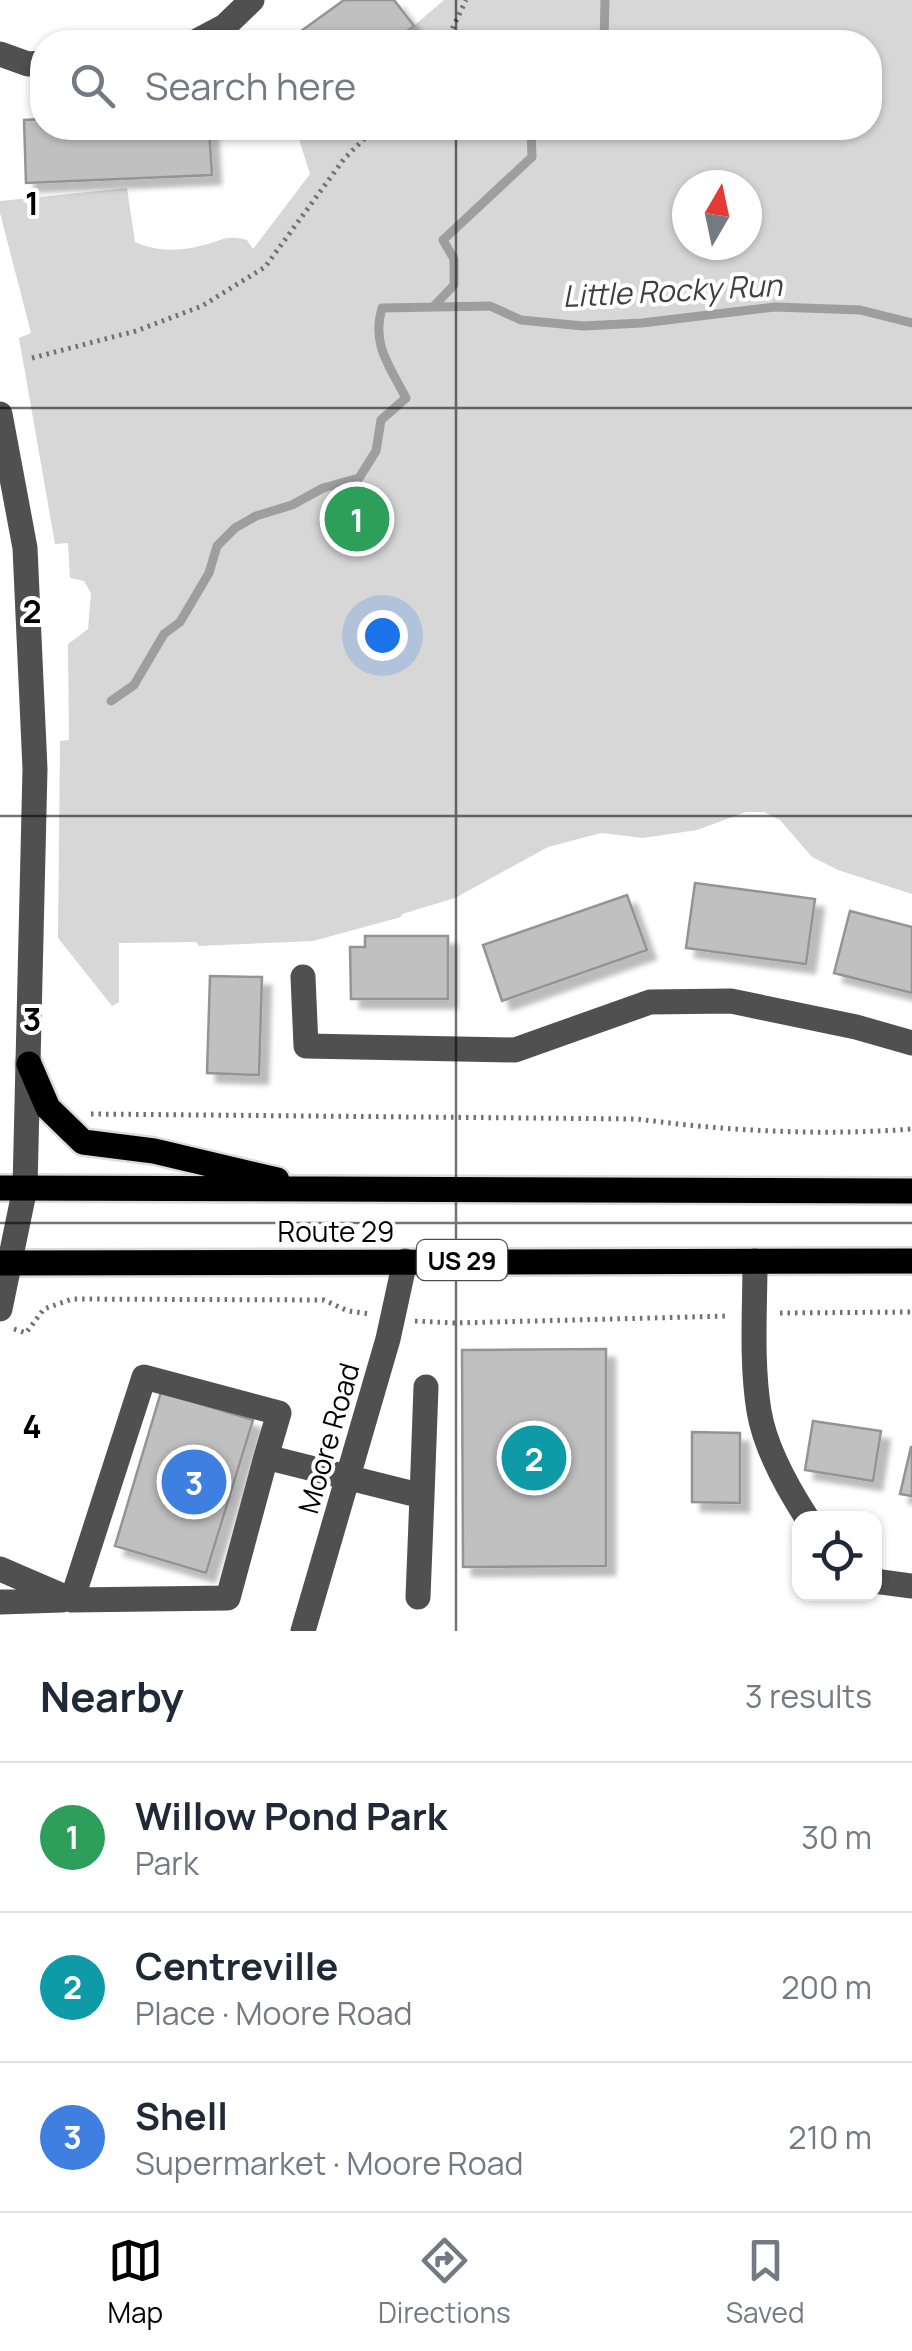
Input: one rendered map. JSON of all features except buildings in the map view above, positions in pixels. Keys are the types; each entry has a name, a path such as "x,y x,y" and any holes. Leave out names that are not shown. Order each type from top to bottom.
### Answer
{"main road":[{"path":"29,1064 48,1108 83,1142 154,1152 326,1192"},
{"name":"Route 29","path":"12,1188 912,1191"},
{"name":"Route 29","path":"6,1263 912,1262"}],"street":[{"path":"218,30 252,0"},
{"path":"0,54 30,64"},
{"path":"0,414 25,548 35,769 29,1064 12,1188 6,1263 7,1320"},
{"path":"303,977 306,1046 515,1050 650,1002 682,1001 731,1001 856,1026 912,1044"},
{"name":"Moore Road","path":"303,1631 406,1261"},
{"path":"755,1261 759,1410 773,1455 803,1511"},
{"path":"0,1602 228,1598 279,1414 144,1377 72,1600"},
{"path":"418,1597 426,1387"},
{"path":"266,1456 347,1480 422,1496"},
{"path":"0,1568 72,1600"},
{"path":"882,1583 912,1586"}],"path":[{"path":"452,30 466,0"},
{"path":"32,358 136,331 202,306 265,266 344,159 364,140"},
{"path":"83,1114 637,1119 696,1127 805,1132 912,1129"},
{"path":"7,1320 26,1333 44,1309 72,1299 324,1300 348,1312 455,1323 912,1312"}],"shaded area":[{"path":"444,0 912,0 912,894 838,870 812,857 780,820 764,812 746,812 697,830 643,838 601,833 548,847 455,898 313,941 199,946 196,942 119,943 119,1002 112,1006 58,938 60,741 69,740 68,644 88,629 91,593 84,581 70,578 68,543 55,544 19,338 31,333 0,201 127,188 135,242 175,250 233,238 247,240 253,249 310,174 299,140 882,140 882,30 409,30"}],"waterway":[{"path":"604,30 605,0"},
{"path":"433,307 454,285 454,259 443,240 532,157 531,140"},
{"name":"Little Rocky Run","path":"111,701 134,685 164,634 180,622 209,573 217,546 235,528 323,488 359,478 376,451 381,420 406,398 381,344 382,308 490,306 521,320 583,326 775,307 860,310 912,323"}],"place":[{"name":"Willow Pond Park","path":"357,519"},
{"name":"Centreville","path":"534,1458"},
{"name":"Shell","path":"194,1482"}]}
